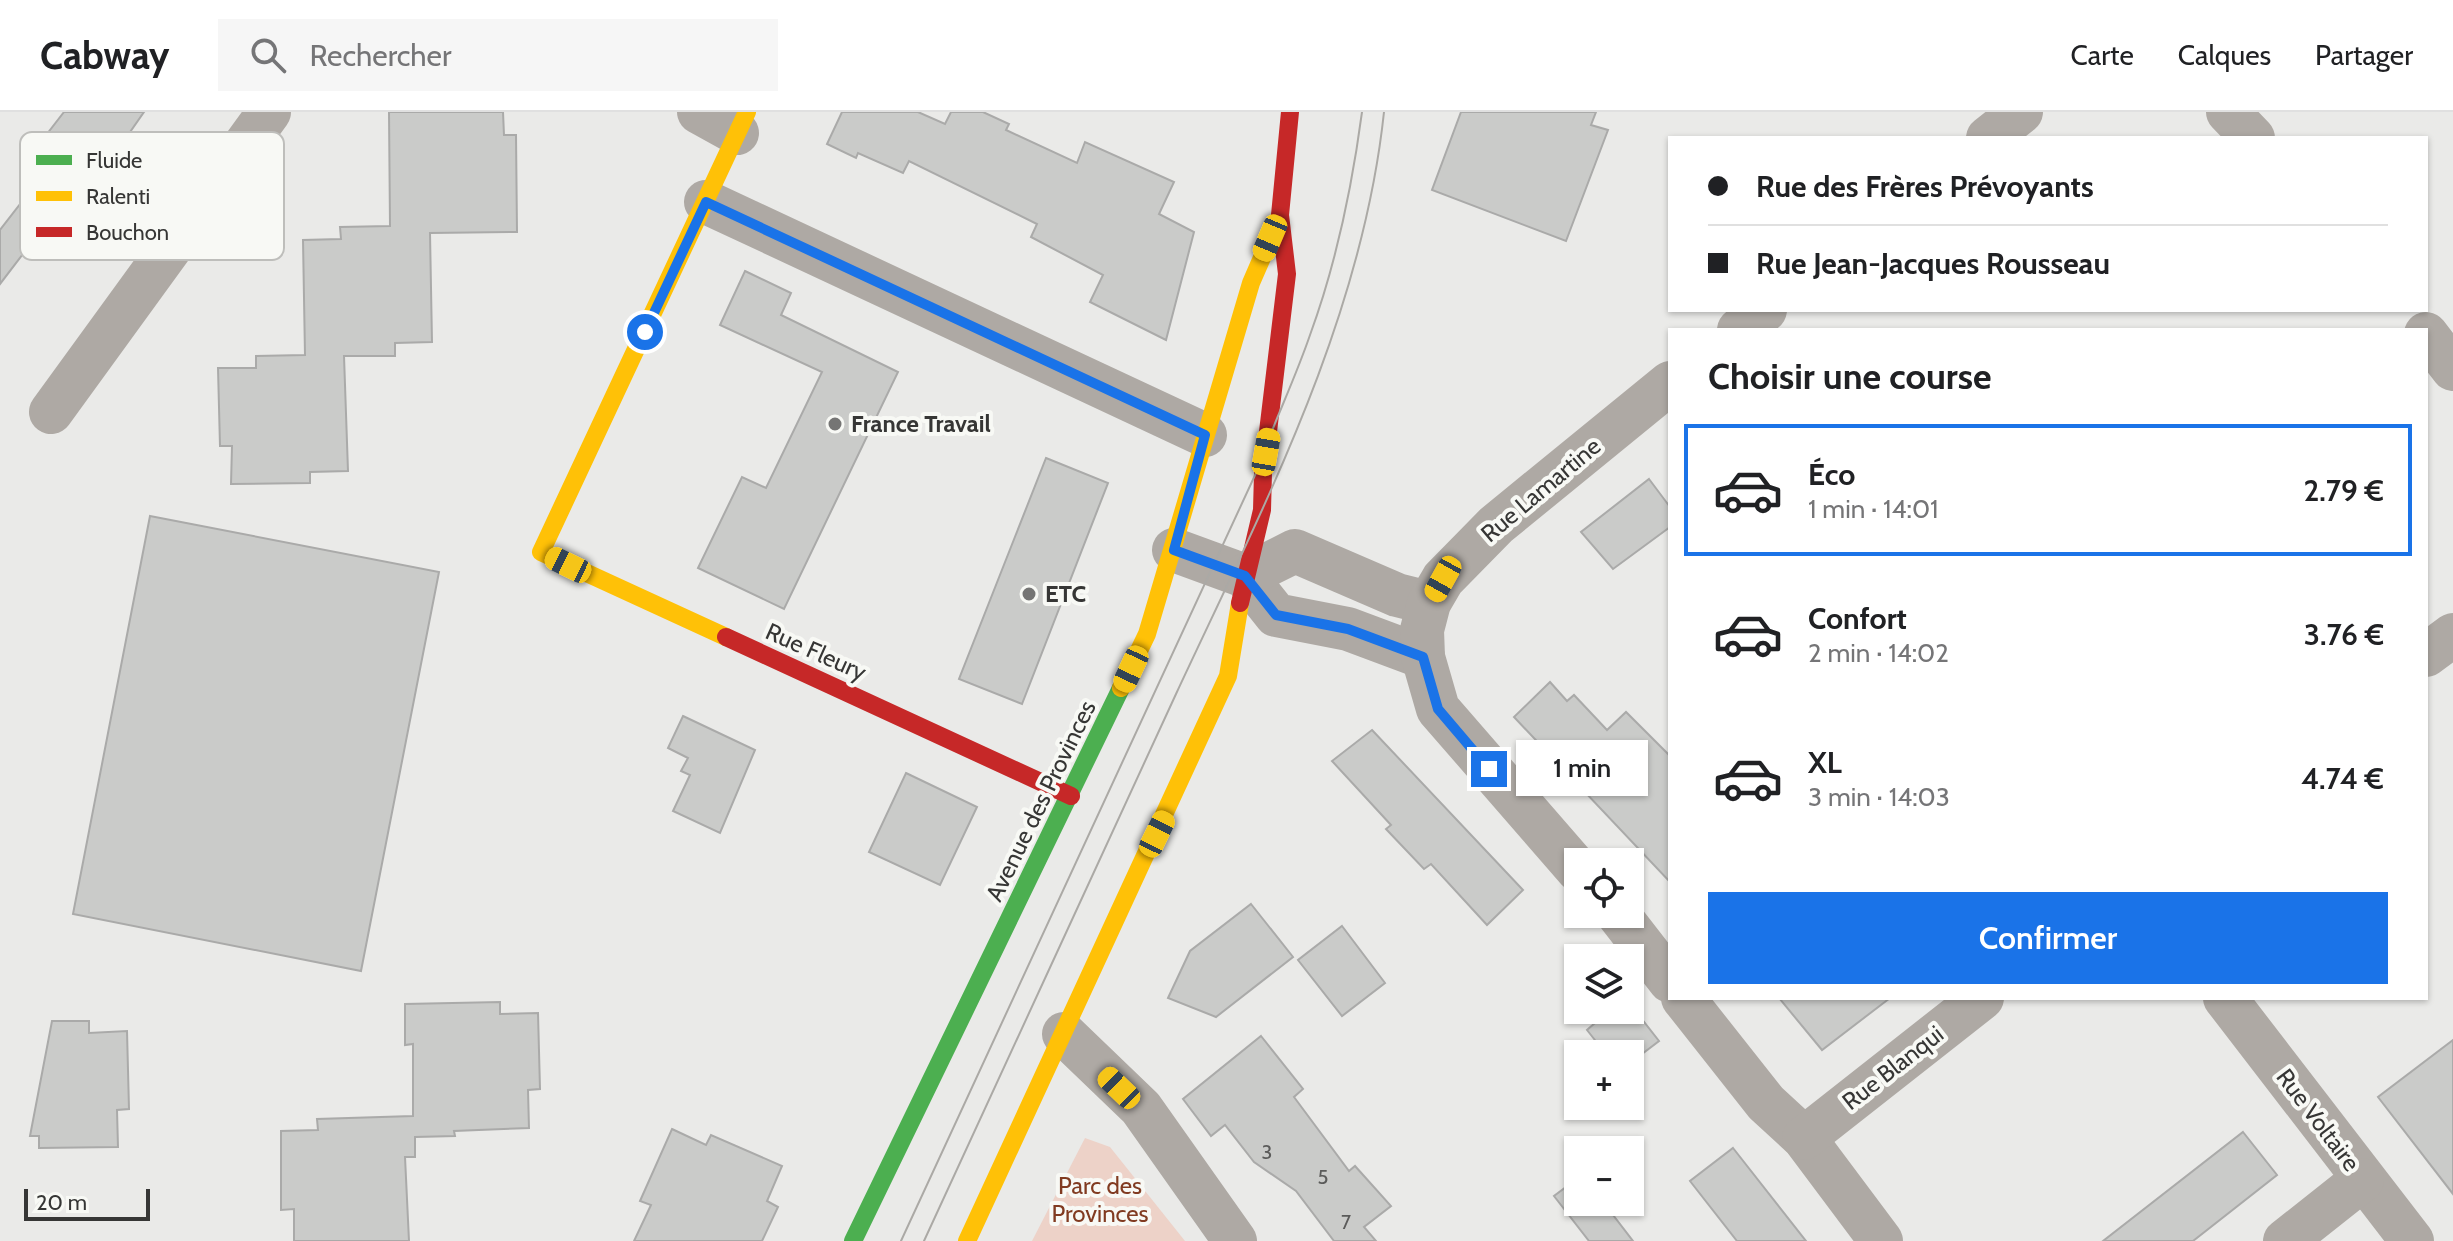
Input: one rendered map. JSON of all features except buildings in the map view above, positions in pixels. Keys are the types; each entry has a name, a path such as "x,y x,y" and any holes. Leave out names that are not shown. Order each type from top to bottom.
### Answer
{"street":[{"path":"254,132 269,112"},
{"path":"699,112 742,122 706,202 1205,435"},
{"path":"967,1241 1228,676 1245,576 1262,510 1263,473 1287,274 1280,215 1290,112"},
{"path":"1991,136 2021,112"},
{"path":"2228,112 2251,136"},
{"name":"Rue Fleury","path":"706,202 541,552 675,617 1071,796"},
{"name":"Avenue des Provinces","path":"853,1241 1147,634 1251,283 1280,215"},
{"path":"51,412 161,260"},
{"path":"1742,328 1762,312"},
{"path":"2410,312 2422,328"},
{"path":"2428,336 2453,369"},
{"name":"Rue Lamartine","path":"1564,854 1438,709 1423,657 1422,630 1429,603 1443,579 1496,525 1668,385"},
{"path":"1174,550 1245,576 1276,615 1348,629 1423,657"},
{"path":"1245,576 1295,551 1397,595 1429,603"},
{"path":"2428,654 2453,635"},
{"path":"1629,928 1668,978"},
{"path":"1685,1000 1766,1103 1804,1138 1881,1241"},
{"name":"Rue Blanqui","path":"1804,1138 1979,1000"},
{"name":"Rue Voltaire","path":"2227,1000 2362,1180 2412,1241"},
{"path":"1064,1034 1141,1108 1235,1241"},
{"path":"2285,1241 2362,1180"}],"green space":[{"name":"Parc des Provinces","path":"1085,1138 1110,1147 1185,1241 1032,1241"}],"tram line":[{"path":"901,1241 1256,473 1304,352 1328,281 1348,197 1362,112"},
{"path":"924,1241 1242,553 1304,411 1354,264 1372,189 1384,112"}],"traffic: fast":[{"path":"853,1241 1121,688"}],"traffic: slow":[{"path":"726,637 541,552 747,112"},
{"path":"1121,688 1147,634 1251,283 1280,216"},
{"path":"967,1241 1228,676 1240,603"}],"traffic: jam":[{"path":"1240,603 1262,510 1263,473 1287,274 1280,215 1290,112"},
{"path":"726,637 1071,796"}],"place":[{"name":"France Travail","path":"835,424"},
{"name":"ETC","path":"1029,594"}],"route":[{"path":"645,332 706,202 1205,435 1174,550 1245,576 1276,615 1348,629 1423,657 1438,709 1489,769"}]}
